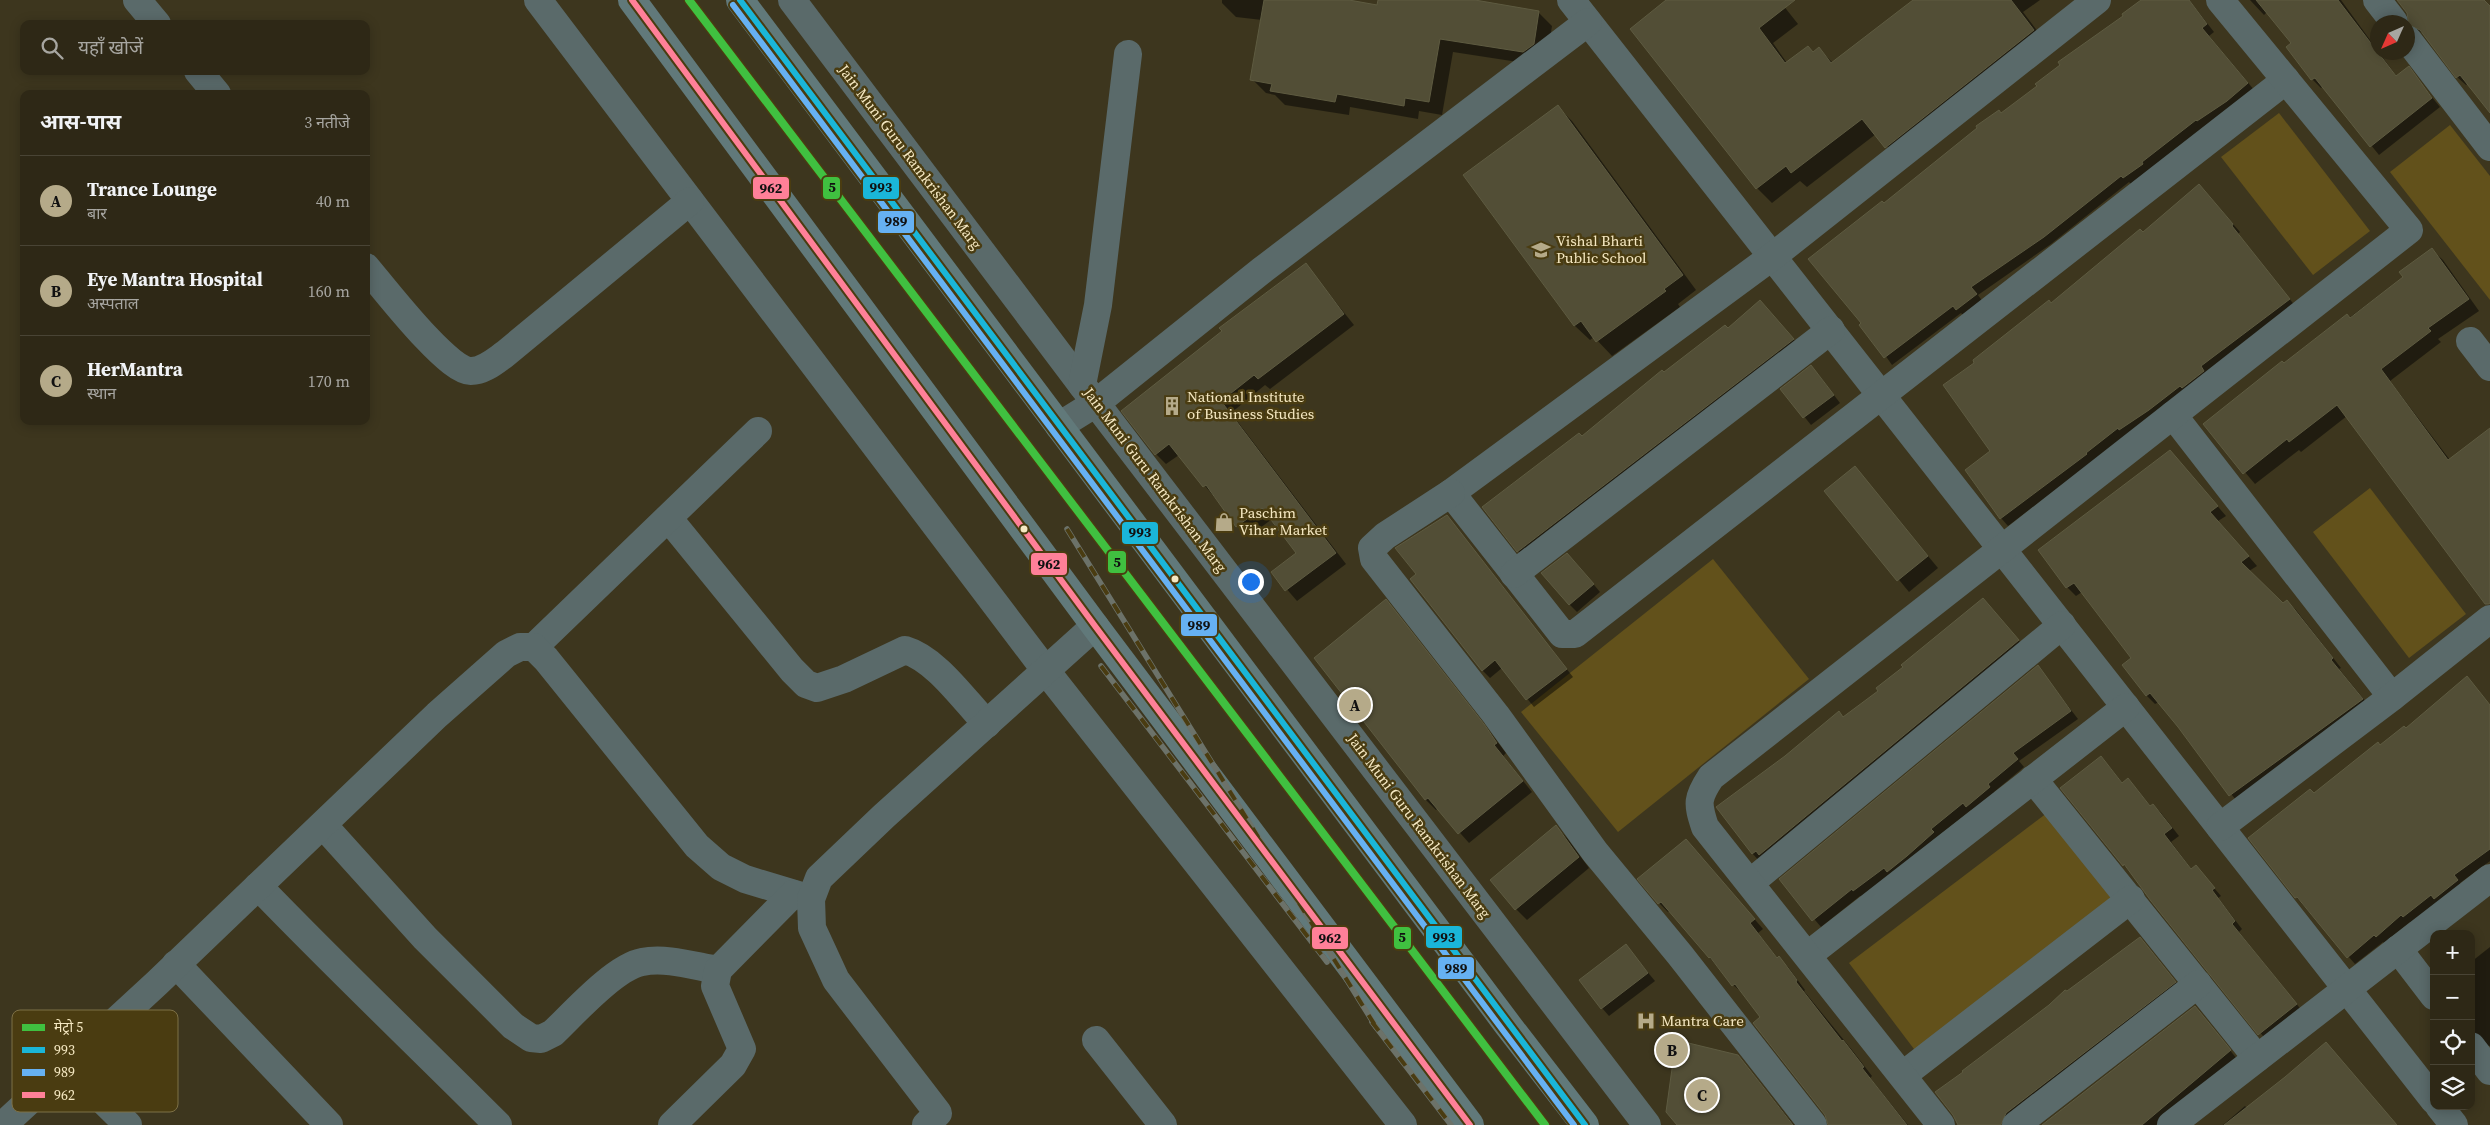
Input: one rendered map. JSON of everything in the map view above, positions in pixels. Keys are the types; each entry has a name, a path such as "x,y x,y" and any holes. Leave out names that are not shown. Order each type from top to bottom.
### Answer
{"main road":[{"path":"632,0 1094,626 1470,1125"},
{"path":"740,0 1507,1024 1585,1125"}],"street":[{"path":"137,0 154,20"},
{"path":"538,0 1046,671 1403,1125"},
{"name":"Jain Muni Guru Ramkrishan Marg","path":"792,0 1089,394 1647,1125"},
{"path":"1571,0 2430,1095"},
{"path":"1813,1125 1680,954 1595,852 1496,715 1374,559 1372,548 1385,536 1451,493 1772,256 2097,0"},
{"path":"1941,1125 1705,826 1699,809 1700,794 1711,777 2409,230 2220,0"},
{"path":"2377,0 2389,15"},
{"path":"1058,426 1089,394 1269,265 1588,22"},
{"path":"2415,49 2490,148"},
{"path":"1089,394 1128,54"},
{"path":"201,75 214,90"},
{"path":"1451,493 1557,629 1567,635 1575,634 2286,80"},
{"path":"370,272 432,344 454,366 470,372 487,367 505,354 690,201"},
{"path":"1514,574 1831,330"},
{"path":"2470,341 2490,367"},
{"path":"2173,415 2392,697"},
{"path":"126,1010 437,715 506,654 520,647 534,647 669,519 758,431"},
{"path":"669,519 792,670 806,684 817,688 835,682 905,650 917,654 930,664 986,724"},
{"path":"2220,827 2392,697 2490,619"},
{"path":"1750,883 2062,625"},
{"path":"672,1125 733,1065 742,1049 716,986 718,970 802,896 884,816 1094,626"},
{"path":"534,647 697,846 721,867 745,879 802,896"},
{"path":"1808,955 2126,707"},
{"path":"2033,779 2257,1058"},
{"path":"323,825 425,938 513,1026 531,1038 541,1038 553,1032 622,969 641,962 660,961 718,970"},
{"path":"2171,1125 2490,878"},
{"path":"258,886 332,963 498,1125"},
{"path":"802,896 812,928 836,980 937,1121"},
{"path":"1903,1075 2131,899"},
{"path":"2398,949 2430,991"},
{"path":"176,964 328,1125"},
{"path":"2016,1125 2198,984"},
{"path":"1096,1040 1163,1125"},
{"path":"2475,1051 2490,1071"},
{"path":"2442,1110 2454,1125"},
{"path":"12,1122 22,1112"},
{"path":"115,1112 128,1125"}],"shaded area":[{"path":"2279,113 2370,231 2313,275 2221,157"},
{"path":"2450,125 2490,176 2490,300 2390,172"},
{"path":"2370,488 2466,614 2409,658 2313,532"},
{"path":"1713,559 1809,679 1618,832 1521,712"},
{"path":"2047,813 2118,907 1920,1057 1849,963"}],"building":[{"path":"1264,0 1349,0 1377,5 1378,0 1475,0 1539,11 1534,44 1523,52 1440,39 1429,102 1405,98 1404,106 1337,94 1335,102 1270,91 1272,84 1250,80"},
{"path":"1666,0 1795,0 1759,28 1785,63 1808,46 1813,52 1819,47 1831,63 1913,0 2011,0 2034,30 1885,148 1862,119 1791,173 1786,166 1756,189 1630,29"},
{"path":"2141,0 2189,0 2207,24 2202,28 2248,83 2227,101 2196,120 2142,162 2143,164 2123,178 2121,176 2044,237 1971,287 1977,294 1956,310 1953,306 1884,358 1859,325 1861,323 1808,259 1882,201 1884,203 1977,128 1976,126 1999,110 2001,113 2037,86 2035,84 2060,65 2058,62 2123,16 2122,14"},
{"path":"2256,0 2338,0 2370,42 2370,60 2384,60 2396,76 2409,66 2432,98 2370,147 2315,78 2311,80 2286,47 2291,43"},
{"path":"2397,0 2484,0 2490,6 2490,113 2460,75 2456,78 2420,30 2415,28 2415,15 2407,15"},
{"path":"1558,105 1683,275 1664,289 1666,291 1596,342 1581,321 1574,326 1463,175"},
{"path":"2199,184 2233,224 2232,226 2290,299 2201,366 2204,371 2182,388 2180,386 2149,410 2119,430 2118,428 2087,454 2000,519 1965,470 1990,451 1943,385 1974,363 1973,360 2049,300 2051,303 2140,229 2143,232"},
{"path":"2432,248 2469,299 2428,328 2431,331 2381,369 2448,460 2490,428 2490,604 2485,604 2337,405 2289,442 2287,439 2243,474 2203,424 2282,361 2284,363 2347,314 2350,318 2403,277 2399,272"},
{"path":"1306,263 1344,314 1258,379 1254,375 1221,401 1336,553 1285,591 1271,572 1296,553 1262,508 1236,527 1206,485 1203,487 1169,444 1155,455 1121,411 1222,331 1219,328"},
{"path":"1760,300 1794,339 1517,552 1482,507 1579,433 1582,436 1662,370 1664,372 1725,325 1728,328"},
{"path":"1811,365 1834,395 1803,418 1780,389"},
{"path":"2170,450 2218,506 2210,512 2249,556 2241,562 2283,603 2287,600 2333,658 2331,660 2363,699 2229,796 2178,727 2150,693 2146,696 2122,665 2131,658 2074,583 2066,588 2038,550"},
{"path":"1855,466 1928,556 1897,581 1824,491"},
{"path":"1447,515 1567,669 1526,700 1495,660 1482,671 1410,579 1416,574 1395,548"},
{"path":"1567,553 1594,584 1569,605 1541,573"},
{"path":"1983,598 2019,640 1759,855 1756,851 1752,854 1716,807 1785,756 1839,711 1843,717 1878,691 1876,688 1903,667 1901,665"},
{"path":"1386,599 1484,724 1497,743 1494,745 1523,781 1458,834 1428,798 1425,800 1314,658"},
{"path":"2038,665 2071,711 2013,753 2018,759 1988,784 1990,787 1966,807 1963,803 1931,829 1934,832 1907,856 1887,872 1884,868 1853,891 1852,889 1812,921 1779,879"},
{"path":"2467,676 2490,705 2490,849 2454,875 2458,880 2434,899 2431,895 2403,917 2401,915 2376,937 2374,935 2347,958 2297,897 2295,898 2248,838 2310,789 2314,793 2378,742 2380,745 2404,726 2406,728"},
{"path":"2101,756 2122,783 2128,778 2150,806 2153,804 2172,828 2164,834 2191,869 2196,865 2215,888 2212,890 2235,921 2232,924 2297,1004 2258,1035 2151,901 2124,864 2123,866 2060,788"},
{"path":"1556,825 1579,857 1515,910 1490,880"},
{"path":"1686,839 1755,919 1750,923 1777,958 1779,956 1797,980 1796,982 1864,1067 1862,1068 1907,1125 1828,1125 1825,1115 1753,1023 1760,1017 1735,984 1732,986 1710,957 1661,902 1658,904 1637,879"},
{"path":"2140,937 2176,982 2006,1113 2001,1125 1958,1125 1953,1115 1935,1092 2049,1005 2065,990 2067,991"},
{"path":"1626,944 1648,973 1601,1009 1579,980"},
{"path":"2195,1006 2231,1050 2142,1125 2042,1125"},
{"path":"1676,1040 1738,1055 1793,1125 1677,1125 1666,1112"},
{"path":"2326,1042 2397,1125 2224,1125 2285,1077"}],"railway":[{"path":"1067,529 1376,1027"},
{"path":"1101,666 1327,962"},
{"path":"1372,1022 1451,1125"}],"metro line":[{"name":"5","path":"689,0 1545,1125"}],"transit line":[{"name":"962","path":"632,0 1095,626 1470,1125"},
{"name":"993","path":"740,0 1585,1125"},
{"name":"989","path":"733,5 1574,1125"}],"place":[{"name":"Vishal Bharti Public School","path":"1541,250"},
{"name":"National Institute of Business Studies","path":"1172,406"},
{"name":"Paschim Vihar Market","path":"1224,522"},
{"name":"Trance Lounge","path":"1355,705"},
{"name":"Mantra Care","path":"1646,1021"},
{"name":"Eye Mantra Hospital","path":"1672,1050"},
{"name":"HerMantra","path":"1702,1095"}]}
